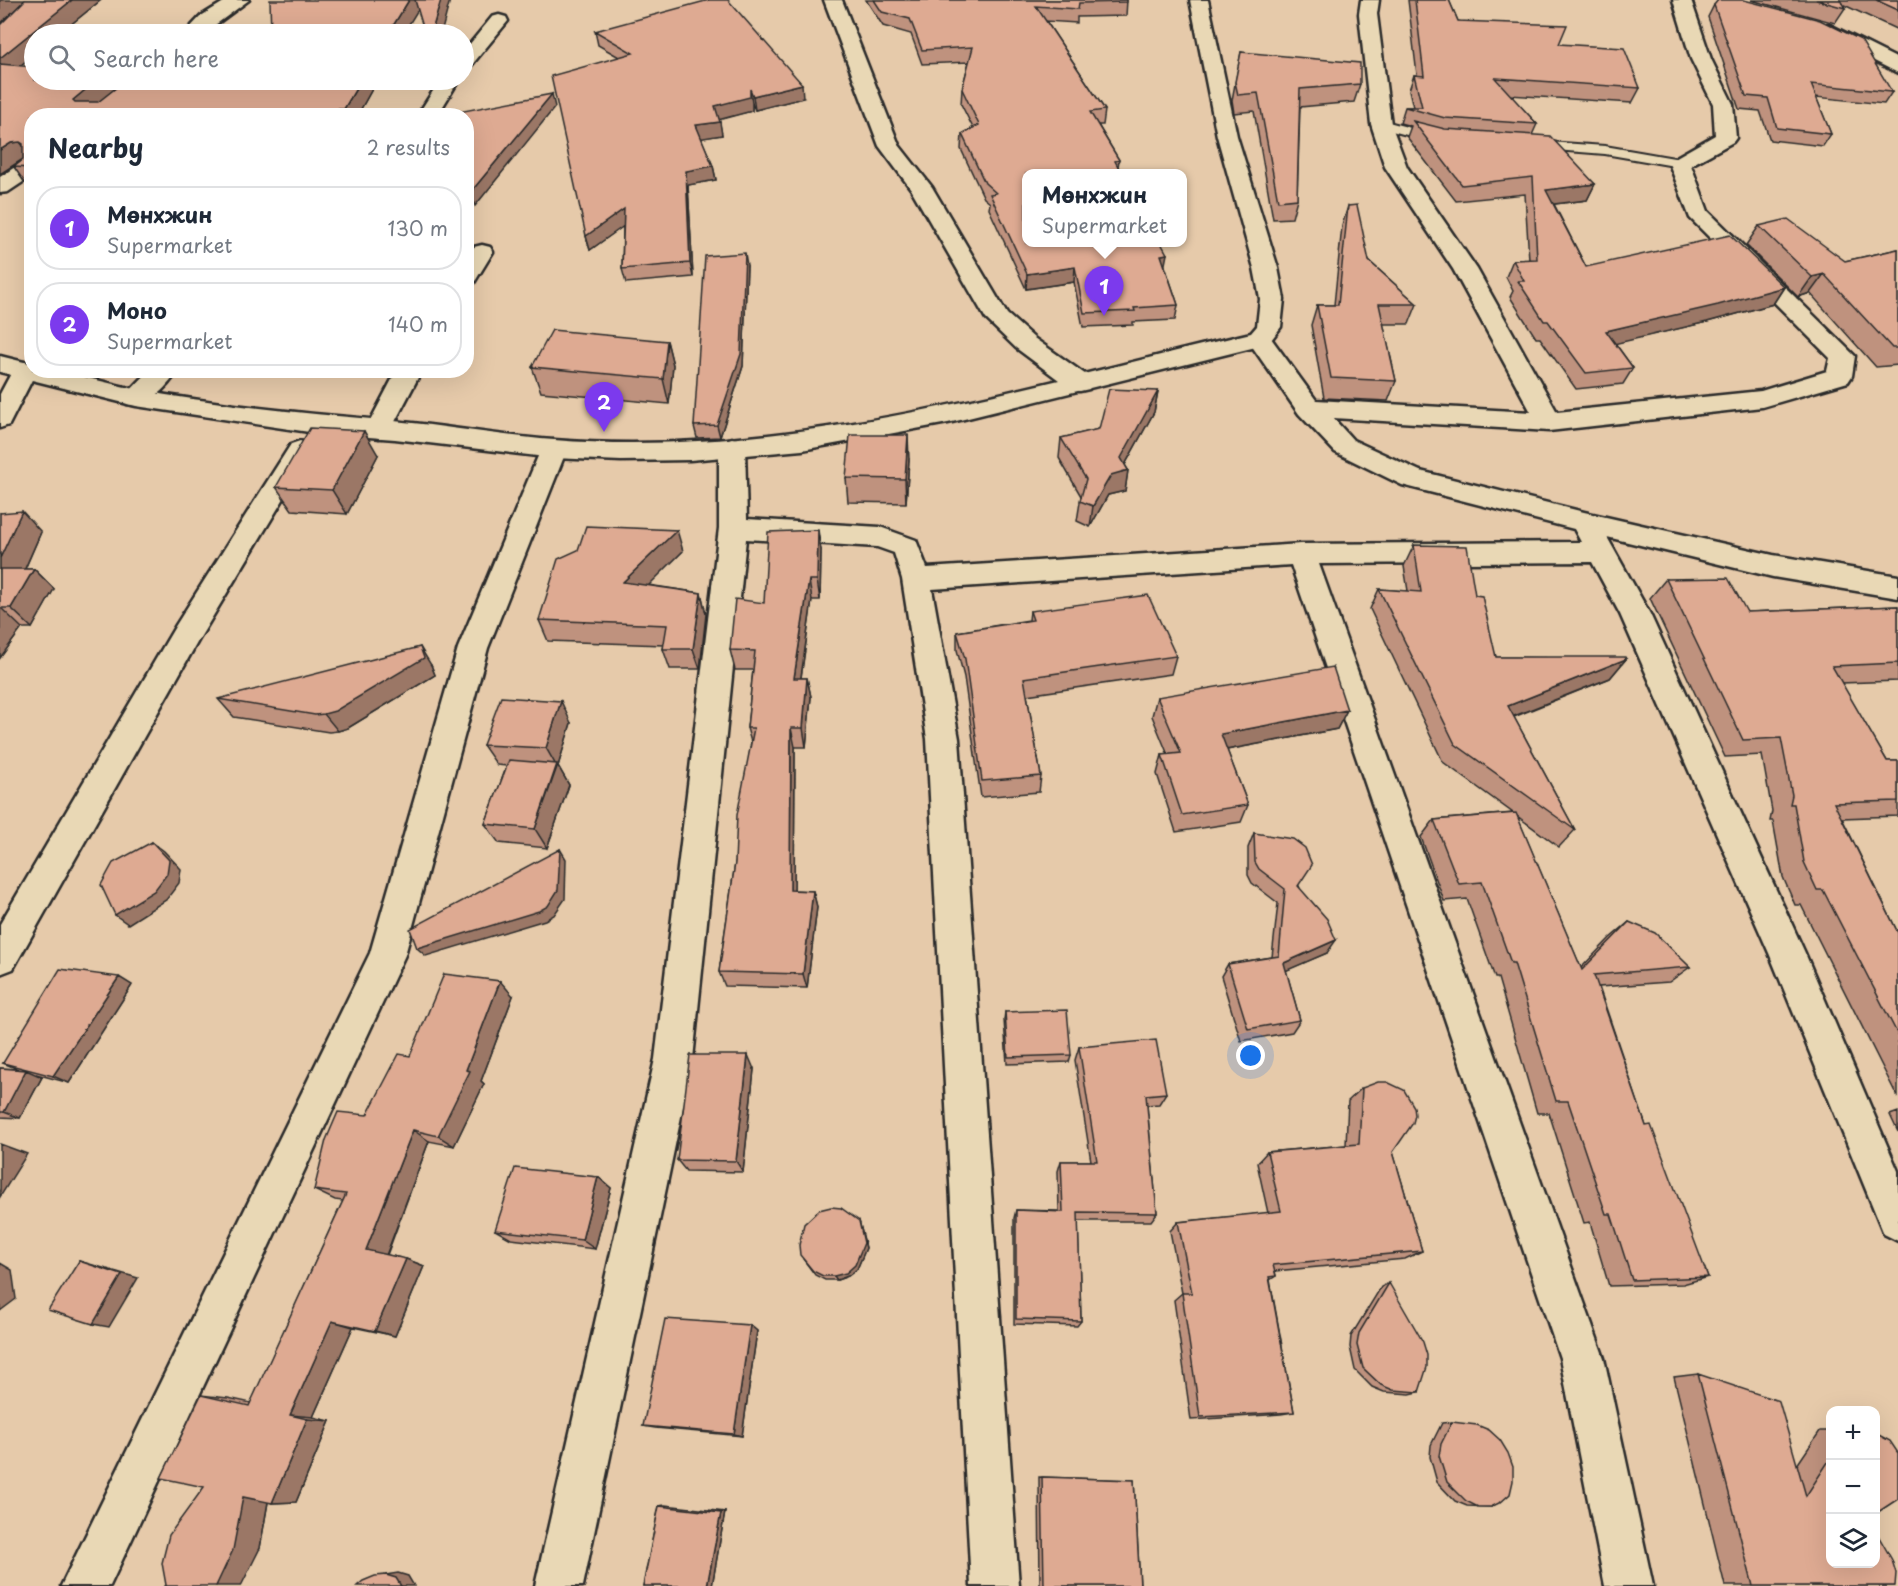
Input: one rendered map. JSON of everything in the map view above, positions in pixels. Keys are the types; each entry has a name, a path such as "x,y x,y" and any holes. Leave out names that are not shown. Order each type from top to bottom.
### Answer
{"street":[{"path":"204,24 240,0"},
{"path":"833,0 890,146 921,187 998,319 1025,343 1080,383"},
{"path":"57,378 136,398 316,424 554,449 678,451 802,441 948,414 1259,339 1269,327 1272,299 1266,268 1227,136 1199,0"},
{"path":"1370,0 1368,14 1381,124 1396,167 1465,269 1549,422"},
{"path":"1308,408 1549,422 1762,399 1839,376 1844,356 1698,213 1680,163 1726,138 1724,104 1701,59 1682,0"},
{"path":"474,50 499,21"},
{"path":"1810,23 1821,26 1898,67"},
{"path":"432,108 443,90"},
{"path":"0,187 24,171"},
{"path":"474,265 482,252"},
{"path":"1259,339 1308,408 1344,446 1412,477 1584,522 1773,566 1898,587"},
{"path":"0,364 24,370"},
{"path":"0,418 24,372"},
{"path":"136,398 157,378"},
{"path":"379,429 406,378"},
{"path":"0,957 187,633 316,424"},
{"path":"559,1586 674,1059 733,528 732,447"},
{"path":"85,1586 387,956 473,648 554,449"},
{"path":"1584,522 1635,614 1787,953 1898,1221"},
{"path":"733,528 880,537 906,547 916,579 943,739 995,1586"},
{"path":"916,579 1301,554 1601,552"},
{"path":"1301,554 1582,1358 1629,1586"}],"lane":[{"path":"1381,124 1451,140"},
{"path":"1522,144 1605,150 1680,163"}],"building":[{"path":"25,0 72,0 42,24 24,24 24,39 0,58 0,25"},
{"path":"270,0 409,0 394,24 271,24"},
{"path":"415,0 441,0 434,24 422,24"},
{"path":"709,0 728,0 802,84 753,96 750,89 750,97 715,106 720,122 696,125 713,166 686,171 690,263 622,269 624,209 586,236 551,76 633,53 595,31"},
{"path":"874,0 1127,0 1127,2 1079,3 1078,9 1036,6 1105,110 1090,112 1119,160 1115,161 1119,169 1022,169 1022,247 1163,247 1167,254 1161,255 1178,305 1134,308 1135,311 1084,313 1075,267 1027,274 990,194 996,193 985,183 962,134 979,125 962,89 973,47 922,50 910,19 882,12"},
{"path":"1415,0 1449,0 1458,21 1567,25 1559,44 1624,48 1640,88 1495,78 1537,124 1445,118 1405,107 1422,107 1414,75 1424,76"},
{"path":"1718,0 1744,0 1820,20 1861,40 1892,92 1811,84 1831,134 1777,128 1768,98 1746,96 1714,5"},
{"path":"1816,0 1840,0 1845,8"},
{"path":"1876,0 1898,0 1898,10"},
{"path":"1241,52 1360,63 1360,84 1300,89 1297,199 1278,201 1258,93 1238,95 1235,82"},
{"path":"0,64 24,66 24,90 85,90 73,100 75,102 98,102 113,90 355,90 345,108 24,108 24,168 14,167 23,160 23,144 11,143 0,150"},
{"path":"552,94 474,188 474,109"},
{"path":"1413,121 1445,129 1550,136 1595,184 1546,190 1586,267 1730,235 1784,287 1606,331 1633,368 1586,373 1548,321 1544,321 1518,281 1524,281 1513,260 1537,259 1533,177 1462,185"},
{"path":"1357,205 1369,261 1417,304 1379,304 1396,381 1331,378 1317,305 1338,305 1348,206"},
{"path":"1788,219 1845,261 1898,249 1898,348 1892,348 1824,274 1812,277 1759,226"},
{"path":"745,253 741,354 717,425 694,426 705,256"},
{"path":"552,330 667,341 663,379 532,367"},
{"path":"1109,389 1158,391 1121,458 1128,470 1111,475 1093,506 1080,501 1086,479 1061,438 1099,429"},
{"path":"310,428 364,431 332,490 276,487"},
{"path":"850,435 908,435 905,479 846,478"},
{"path":"22,511 0,558 0,513"},
{"path":"586,526 677,530 623,582 701,593 693,649 663,649 667,625 539,620 558,559 578,550"},
{"path":"818,530 817,580 809,580 794,678 807,678 803,728 791,728 790,890 813,891 803,974 719,972 735,863 737,815 754,728 747,728 755,651 730,650 735,599 764,603 768,532"},
{"path":"1414,545 1467,546 1475,595 1482,596 1496,657 1625,657 1626,659 1508,706 1575,830 1455,744 1379,589 1421,592"},
{"path":"0,569 34,569 11,608 0,609"},
{"path":"1728,578 1747,612 1898,606 1898,663 1832,666 1887,761 1898,761 1898,801 1834,803 1898,933 1898,1035 1823,890 1817,890 1804,862 1794,804 1790,804 1792,795 1781,738 1743,740 1666,579"},
{"path":"1148,595 1176,656 1024,678 1041,776 982,781 965,659 957,632 1033,620 1030,611"},
{"path":"420,647 424,658 335,711 324,714 315,715 218,699"},
{"path":"1333,667 1347,710 1221,734 1248,805 1182,815 1162,755 1181,753 1157,697"},
{"path":"501,697 561,701 546,748 483,745"},
{"path":"509,760 557,764 535,829 485,824"},
{"path":"1516,813 1582,970 1629,922 1655,933 1690,967 1594,975 1646,1126 1651,1125 1708,1277 1632,1280 1611,1214 1606,1214 1568,1101 1556,1101 1514,963 1511,963 1482,882 1459,884 1434,820"},
{"path":"1254,833 1293,839 1305,848 1312,865 1298,886 1327,919 1336,940 1284,963 1300,1020 1248,1029 1228,964 1279,956 1285,889 1259,869 1255,862"},
{"path":"152,842 169,860 167,874 154,891 115,915 101,885 113,863"},
{"path":"560,849 558,890 548,906 539,911 417,948 410,929"},
{"path":"60,969 119,977 53,1076 3,1063"},
{"path":"444,974 500,981 466,1070 470,1071 438,1136 413,1130 366,1250 406,1259 375,1331 332,1321 290,1415 307,1419 272,1503 243,1497 233,1550 216,1586 165,1586 162,1563 169,1535 204,1487 161,1478 201,1395 249,1406 346,1194 314,1190 326,1140 338,1112 367,1115 399,1054 410,1056"},
{"path":"1067,1010 1071,1055 1008,1057 1005,1012"},
{"path":"1156,1040 1166,1093 1146,1095 1157,1213 1078,1212 1081,1321 1016,1319 1016,1210 1063,1212 1061,1161 1097,1161 1079,1047"},
{"path":"690,1055 748,1055 736,1161 677,1160"},
{"path":"0,1068 26,1070 4,1112 0,1112"},
{"path":"1378,1082 1387,1082 1404,1090 1414,1107 1413,1123 1393,1152 1422,1251 1273,1265 1276,1276 1269,1277 1294,1412 1200,1417 1182,1293 1192,1293 1178,1222 1281,1211 1267,1152 1359,1144 1362,1088"},
{"path":"515,1168 598,1177 582,1240 495,1230"},
{"path":"831,1207 841,1208 859,1221 864,1243 855,1265 846,1273 823,1276 813,1271 800,1255 799,1245 804,1224 819,1210"},
{"path":"79,1261 122,1275 93,1324 48,1310"},
{"path":"1389,1283 1423,1342 1427,1355 1427,1367 1419,1392 1393,1390 1381,1385 1363,1368 1357,1345 1359,1333"},
{"path":"665,1319 750,1325 734,1434 643,1426"},
{"path":"1698,1374 1779,1401 1806,1496 1826,1465 1826,1568 1880,1568 1880,1539 1892,1560 1896,1573 1895,1586 1753,1586"},
{"path":"1452,1422 1477,1425 1489,1430 1500,1440 1508,1453 1513,1467 1513,1481 1510,1494 1501,1502 1491,1507 1478,1507 1466,1501 1447,1482 1439,1456 1441,1444"},
{"path":"1880,1436 1890,1441 1898,1453 1898,1499 1880,1511"},
{"path":"1042,1477 1134,1480 1140,1586 1044,1586"},
{"path":"659,1506 721,1513 707,1586 643,1586"},
{"path":"386,1575 396,1578 401,1586 357,1586 375,1576"}],"place":[{"name":"Мөнхжин","path":"1104,316"},
{"name":"Моно","path":"604,432"}]}
